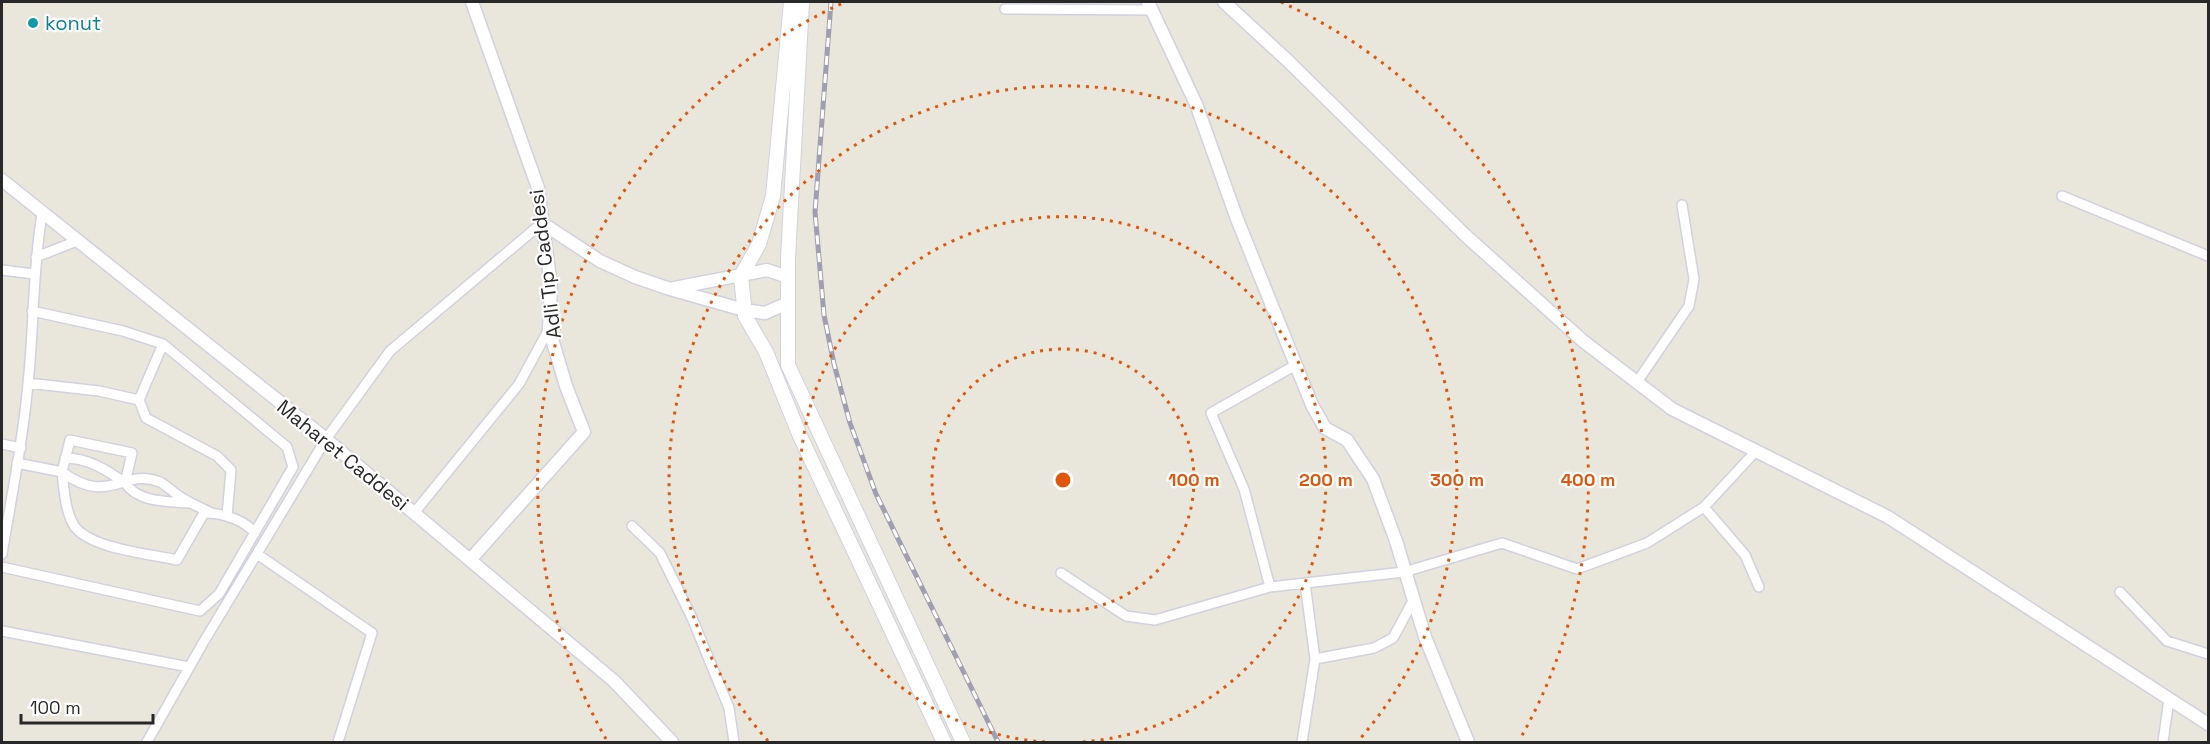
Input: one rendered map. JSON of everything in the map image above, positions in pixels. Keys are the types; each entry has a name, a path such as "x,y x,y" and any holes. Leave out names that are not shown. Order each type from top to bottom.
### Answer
{"main road":[{"path":"791,2 773,196 759,244 741,276 744,310 766,352 800,436 944,742"},
{"path":"802,2 795,91 788,277 788,365 963,742"}],"street":[{"name":"Adli Tıp Caddesi","path":"470,560 584,432 566,386 549,329 551,286 538,188 472,2"},
{"path":"1224,2 1296,68 1465,235 1583,341 1672,409 1888,517 2005,595 2208,724"},
{"path":"1005,9 1150,6 1196,104 1237,219 1294,366 1325,428 1347,440 1373,479 1396,541 1413,601 1468,742"},
{"name":"Maharet Caddesi","path":"2,180 326,439 614,681 672,742"},
{"path":"2062,196 2208,256"},
{"path":"1637,382 1689,306 1694,279 1682,205"},
{"path":"2,554 21,448 28,383 34,274 42,213"},
{"path":"147,742 189,667 326,439 390,351 542,224 600,261 635,278 744,310 765,313 788,303"},
{"path":"36,257 77,241"},
{"path":"2,270 34,274"},
{"path":"670,289 767,270 788,277"},
{"path":"2,567 200,611 219,594 293,467 287,447 163,344 123,332 32,311"},
{"path":"414,513 519,384 549,329"},
{"path":"163,344 139,400 146,418 217,456 231,470 227,516"},
{"path":"1270,587 1244,489 1211,413 1294,366"},
{"path":"28,383 99,391 139,400"},
{"path":"125,483 132,453 70,440 62,472 67,505 75,526 88,538 104,544 177,560 204,513 212,513"},
{"path":"2,444 21,448"},
{"path":"1062,573 1126,616 1155,620 1270,587 1404,572 1502,543 1577,569 1647,543 1704,507 1756,451"},
{"path":"65,458 76,458 98,465 125,483 131,491 143,497 190,504 248,525 255,533"},
{"path":"17,463 62,472 87,487 108,488 138,479 160,482 190,504"},
{"path":"1704,507 1745,555 1759,587"},
{"path":"633,526 660,553 692,618 729,708 734,742"},
{"path":"257,554 372,633 338,742"},
{"path":"1302,742 1315,659 1305,583"},
{"path":"2120,592 2167,641 2208,654"},
{"path":"1315,659 1374,648 1393,638 1413,601"},
{"path":"2,631 189,667"},
{"path":"2163,742 2169,699"}],"railway":[{"path":"831,2 815,212 824,315 834,364 850,423 876,494 998,742"}],"place":[{"name":"konut","path":"33,23"}]}
